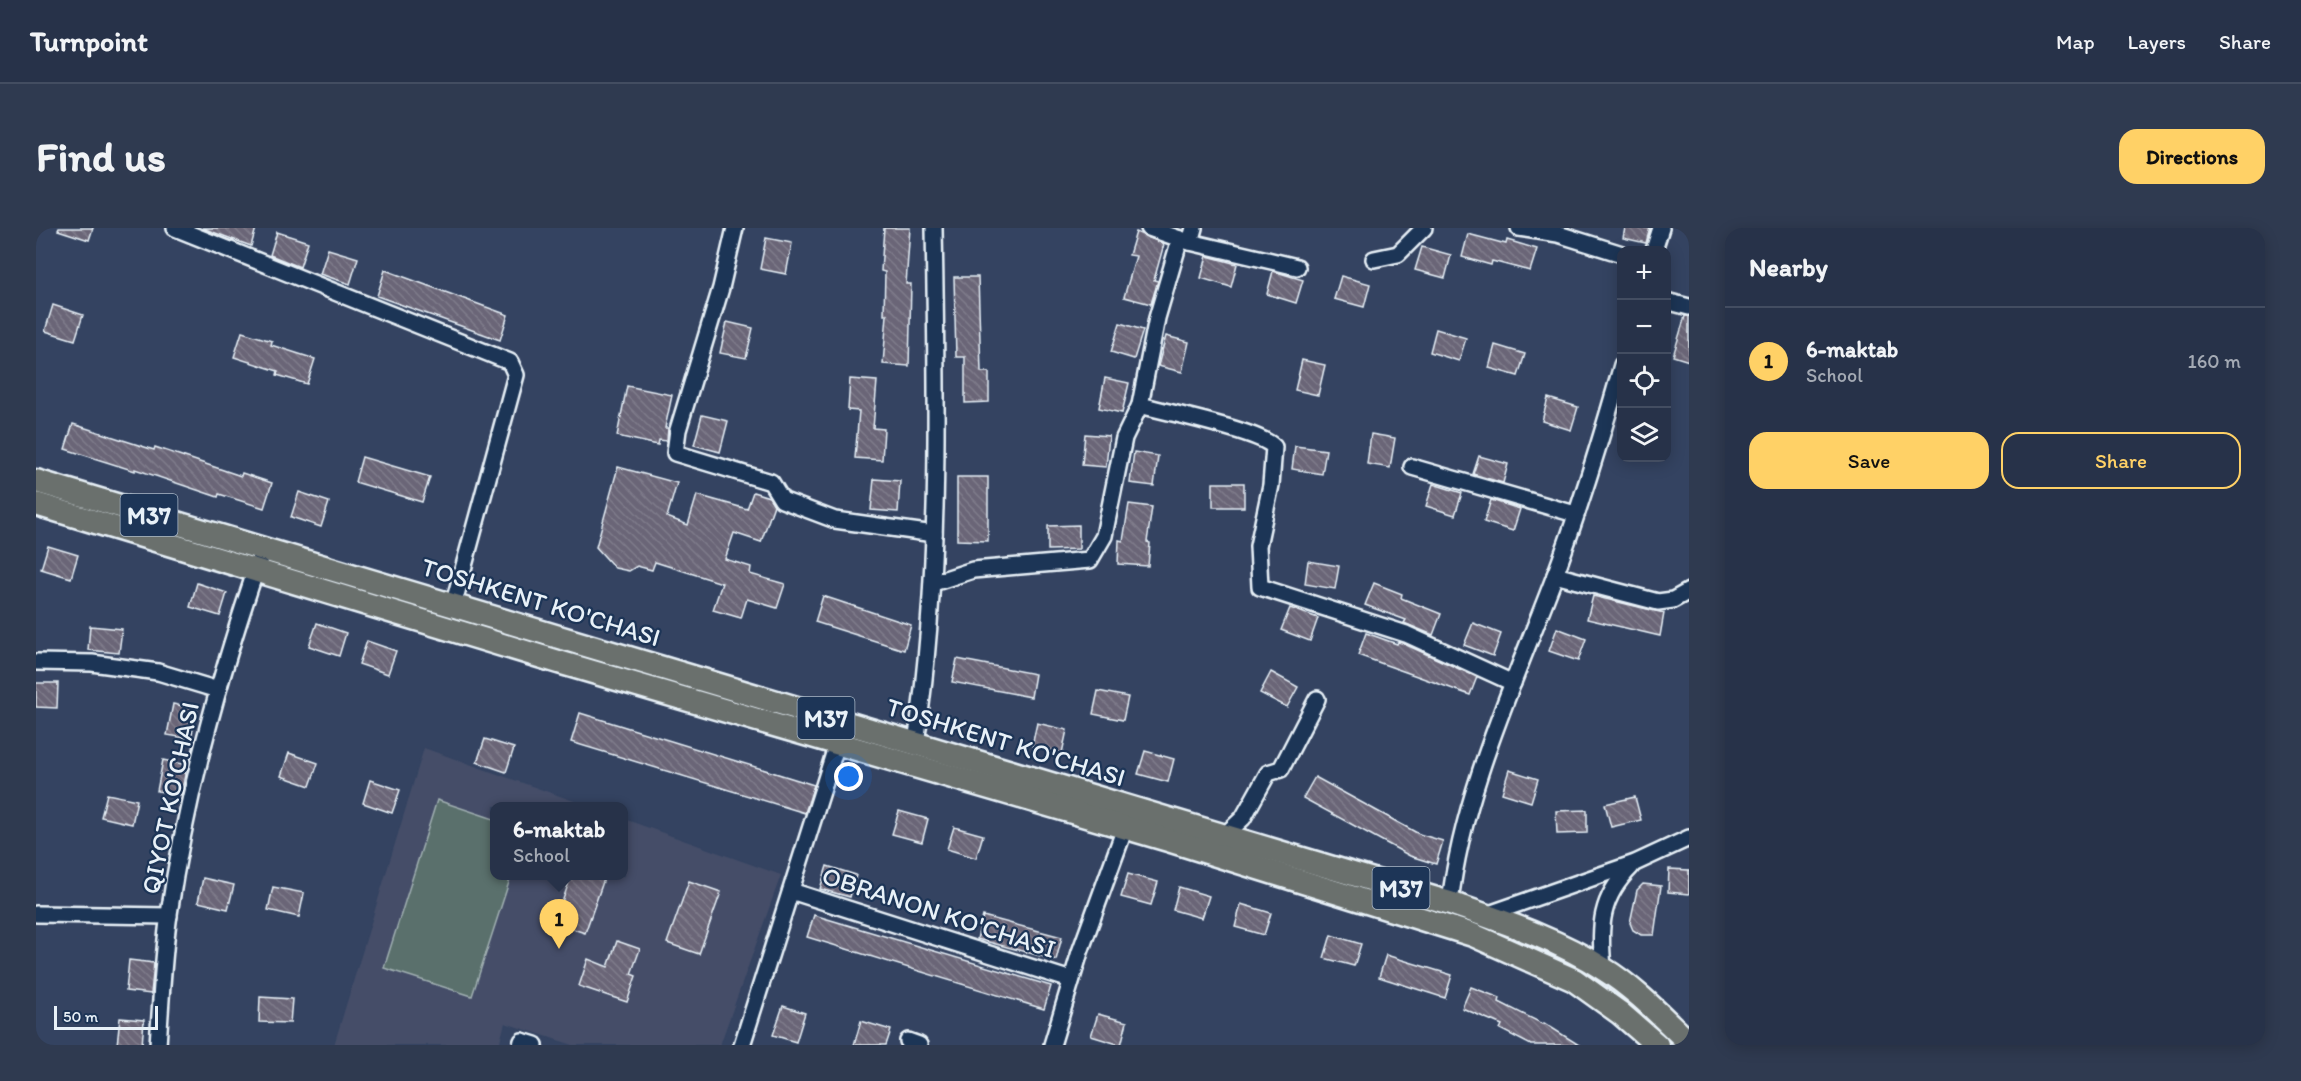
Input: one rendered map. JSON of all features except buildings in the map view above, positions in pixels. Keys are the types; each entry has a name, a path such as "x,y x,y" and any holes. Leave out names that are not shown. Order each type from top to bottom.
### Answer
{"highway":[{"name":"TOSHKENT KO'CHASI","path":"36,481 1225,835 1486,915 1603,968 1651,1006 1689,1043"},
{"name":"TOSHKENT KO'CHASI","path":"36,504 1125,828 1473,935 1574,980 1620,1013 1657,1045"}],"street":[{"path":"175,228 510,362 516,375 453,606"},
{"path":"735,228 721,288 678,430 675,453 771,482 782,500 835,520 934,534"},
{"path":"916,743 925,684 933,583 934,228"},
{"path":"1149,228 1188,236 1297,267"},
{"path":"1374,259 1398,254 1424,228"},
{"path":"1520,228 1558,234 1617,252"},
{"path":"1655,246 1661,228"},
{"path":"933,583 973,570 1089,560 1098,550 1104,536 1124,438 1140,405 1157,318 1188,236"},
{"path":"1671,302 1689,307"},
{"path":"1450,903 1454,870 1465,822 1513,683 1555,575 1617,381"},
{"path":"1140,405 1269,441 1274,447 1271,485 1258,546 1260,587 1406,634 1513,683"},
{"path":"1412,467 1575,514"},
{"name":"QIYOT KO'CHASI","path":"158,1045 169,916 184,827 231,638 263,549"},
{"path":"1555,575 1658,602 1673,600 1689,591"},
{"name":"QIYOT KO'CHASI","path":"36,662 92,663 158,672 218,690"},
{"path":"1225,835 1243,818 1268,773 1281,769 1317,699"},
{"name":"OBRANON KO'CHASI","path":"742,1045 837,744"},
{"name":"OBRANON KO'CHASI","path":"1052,1045 1071,980 1125,828"},
{"path":"1486,915 1635,863 1689,838"},
{"path":"1603,968 1599,935 1602,913 1615,883 1635,863"},
{"name":"OBRANON KO'CHASI","path":"791,891 1071,980"},
{"name":"QIYOT KO'CHASI","path":"36,914 169,916"},
{"path":"521,1045 522,1041 534,1045"}],"shaded area":[{"path":"424,748 577,802 490,802 490,880 628,880 628,820 781,875 720,1045 573,1045 505,1023 499,1045 334,1045"}],"green space":[{"path":"437,800 490,818 490,880 510,880 472,996 384,968"}],"place":[{"name":"6-maktab","path":"559,949"}]}
